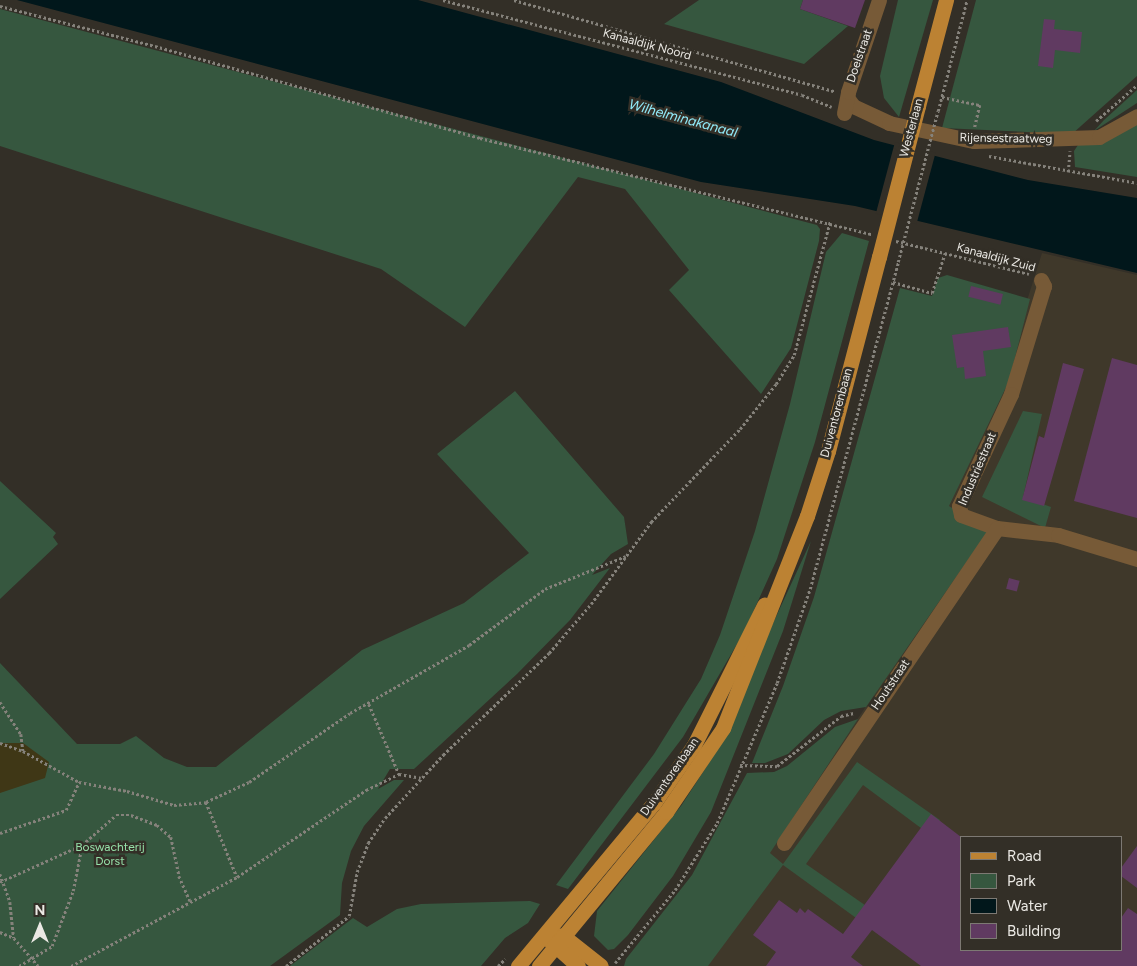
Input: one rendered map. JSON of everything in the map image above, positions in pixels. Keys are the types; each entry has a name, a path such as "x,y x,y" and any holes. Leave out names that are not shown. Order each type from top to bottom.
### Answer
{"main road":[{"name":"Westerlaan","path":"878,257 946,0"},
{"name":"Duiventorenbaan","path":"539,966 666,812 723,728 756,650 828,452 878,257"},
{"name":"Duiventorenbaan","path":"518,966 654,803 694,745 732,675 777,575 786,565"},
{"path":"544,933 600,966"},
{"path":"558,942 578,966"}],"street":[{"name":"Doelstraat","path":"846,106 879,0"},
{"name":"Rijensestraatweg","path":"846,106 854,106 889,123 974,141 1074,140 1099,137 1137,116"},
{"name":"Industriestraat","path":"1041,280 1044,286 1011,394 959,506 961,514 997,528 1058,535 1137,559"},
{"name":"Houtstraat","path":"784,843 997,528"}],"path":[{"name":"Kanaaldijk Noord","path":"443,0 846,106"},
{"name":"Kanaaldijk Noord","path":"514,0 842,93 846,106"},
{"path":"613,966 675,890 717,823 740,765 777,683 810,589 967,0"},
{"path":"0,6 154,46 480,138 830,222 794,355 740,429 651,522 628,556 549,652 421,778 385,818 368,843 357,872 349,916 286,966"},
{"path":"1068,172 1074,140 1137,85"},
{"path":"942,97 980,105 974,141"},
{"path":"982,154 1068,172 1137,183"},
{"name":"Kanaaldijk Zuid","path":"893,282 932,293 945,253 1036,276 1041,280"},
{"path":"0,743 23,751 79,782 127,791 174,805 206,802 249,782 350,713 369,704 469,645 545,589 628,556"},
{"path":"0,702 21,734 23,751"},
{"path":"369,704 399,774"},
{"path":"740,765 777,766 841,716 862,713 870,715"},
{"path":"71,966 237,877 351,800 399,774 421,778"},
{"path":"0,833 66,810 79,782"},
{"path":"206,802 237,877"},
{"path":"2,881 82,845 116,815 131,815 157,825 171,838 179,876 190,902"},
{"path":"20,966 52,946 73,891 82,845"},
{"path":"0,874 10,902 14,938"},
{"path":"0,932 14,938 33,957 38,966"}],"shaded area":[{"path":"1042,253 1137,275 1137,966 694,966 980,534 936,510 1018,329"}],"green space":[{"path":"699,0 803,0 800,9 848,26 804,64 664,24"},
{"path":"898,0 933,0 899,117 884,98 880,76"},
{"path":"976,0 1137,0 1137,76 1072,134 942,128"},
{"path":"0,9 817,225 820,229 819,241 791,348 761,394 669,290 689,270 625,189 578,177 465,327 381,269 0,146"},
{"path":"1137,90 1137,103 1094,131 1104,120"},
{"path":"1137,122 1137,177 1075,167 1074,151 1078,145"},
{"path":"842,233 869,241 815,442 777,559 744,632 683,737 568,889 556,885 654,754 701,679 720,635 755,531 790,404 826,252"},
{"path":"947,275 1030,299 1009,381 949,506 988,531 866,707 841,711 824,720 788,754 765,763 752,763 783,686 814,597 900,288 932,296 938,278"},
{"name":"Boswachterij Dorst","path":"515,391 624,517 628,544 611,554 592,575 610,568 570,620 517,674 414,769 390,769 378,789 394,780 404,780 364,826 351,851 342,883 340,915 270,966 0,966 0,663 77,744 120,744 136,736 164,758 187,767 216,767 362,650 464,603 529,553 437,454"},
{"path":"1023,411 1042,414 1023,497 1051,507 1045,528 982,497"},
{"path":"0,481 56,533 53,537 58,544 0,599"},
{"path":"811,541 783,631 711,812 673,876 628,935 614,949 608,950 594,936 597,911 681,806 707,766"},
{"path":"858,719 770,853 783,864 857,762 940,820 929,834 863,785 806,864 872,910 863,923 783,865 708,966 624,966 626,959 692,875 747,773 774,772 787,766 835,727"},
{"path":"530,901 540,904 528,923 505,938 481,966 290,966 353,918 367,927 397,909 421,904"}],"sand":[{"path":"0,743 23,743 49,762 45,778 0,793"}],"water":[{"name":"Wilhelminakanaal","path":"17,0 418,0 721,82 874,140 1028,180 1137,198 1137,273 855,206 701,182"}],"pier":[{"path":"895,142 936,153 916,224 876,213"}],"building":[{"path":"803,0 865,0 855,28 800,9"},
{"path":"1044,19 1055,20 1054,29 1082,32 1080,53 1055,50 1053,68 1038,66"},
{"path":"971,286 1003,294 1000,305 968,297"},
{"path":"1008,327 1011,347 983,351 986,376 965,379 964,367 957,368 952,335"},
{"path":"1112,358 1137,365 1137,518 1074,501"},
{"path":"1063,363 1084,369 1044,506 1022,500 1039,436 1044,438"},
{"path":"1009,578 1020,581 1017,591 1006,589"},
{"path":"931,814 960,836 960,951 1122,951 1122,917 1128,908 1137,914 1137,966 921,966 872,930 851,957 863,966 766,966 776,952 753,935 779,900 797,913 800,908 805,913 808,909 843,934"},
{"path":"1137,846 1137,888 1122,877 1122,867"}]}
